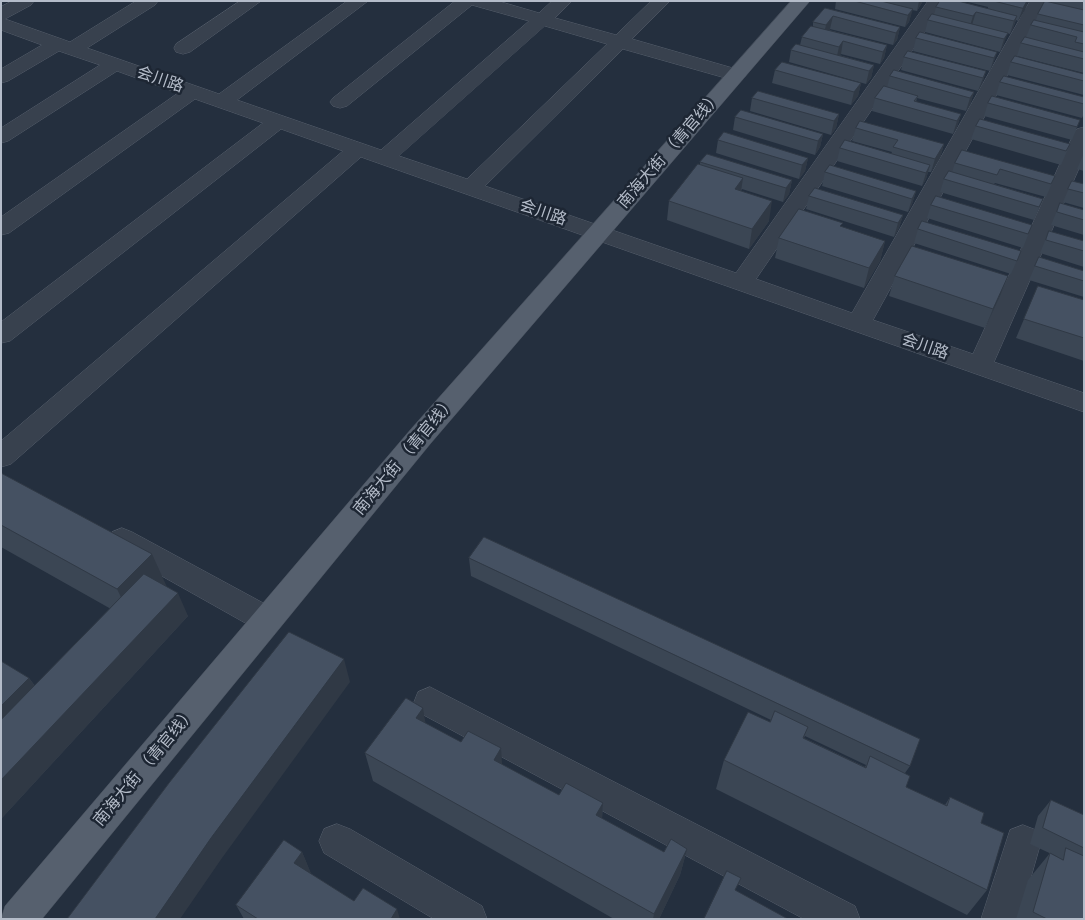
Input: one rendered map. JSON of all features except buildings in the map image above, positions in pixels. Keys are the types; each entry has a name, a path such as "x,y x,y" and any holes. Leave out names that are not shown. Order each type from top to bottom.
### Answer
{"main road":[{"name":"南海大街 （青官线）","path":"18,919 421,436 801,1"}],"street":[{"path":"1,15 25,1"},
{"path":"1,76 64,46 149,1"},
{"path":"183,48 252,1"},
{"path":"222,101 359,1"},
{"path":"340,102 466,1"},
{"path":"476,1 736,75"},
{"path":"384,158 563,1"},
{"path":"470,188 661,1"},
{"path":"741,283 937,1"},
{"path":"858,324 1039,1"},
{"name":"会川路","path":"1,24 1084,403"},
{"path":"1,137 115,64"},
{"path":"1,228 193,91"},
{"path":"1,335 278,121"},
{"path":"980,366 1084,133"},
{"path":"4,470 358,149"},
{"path":"96,526 267,620"},
{"path":"430,702 842,919"},
{"path":"337,841 469,919"},
{"path":"1000,919 1023,842"}]}
